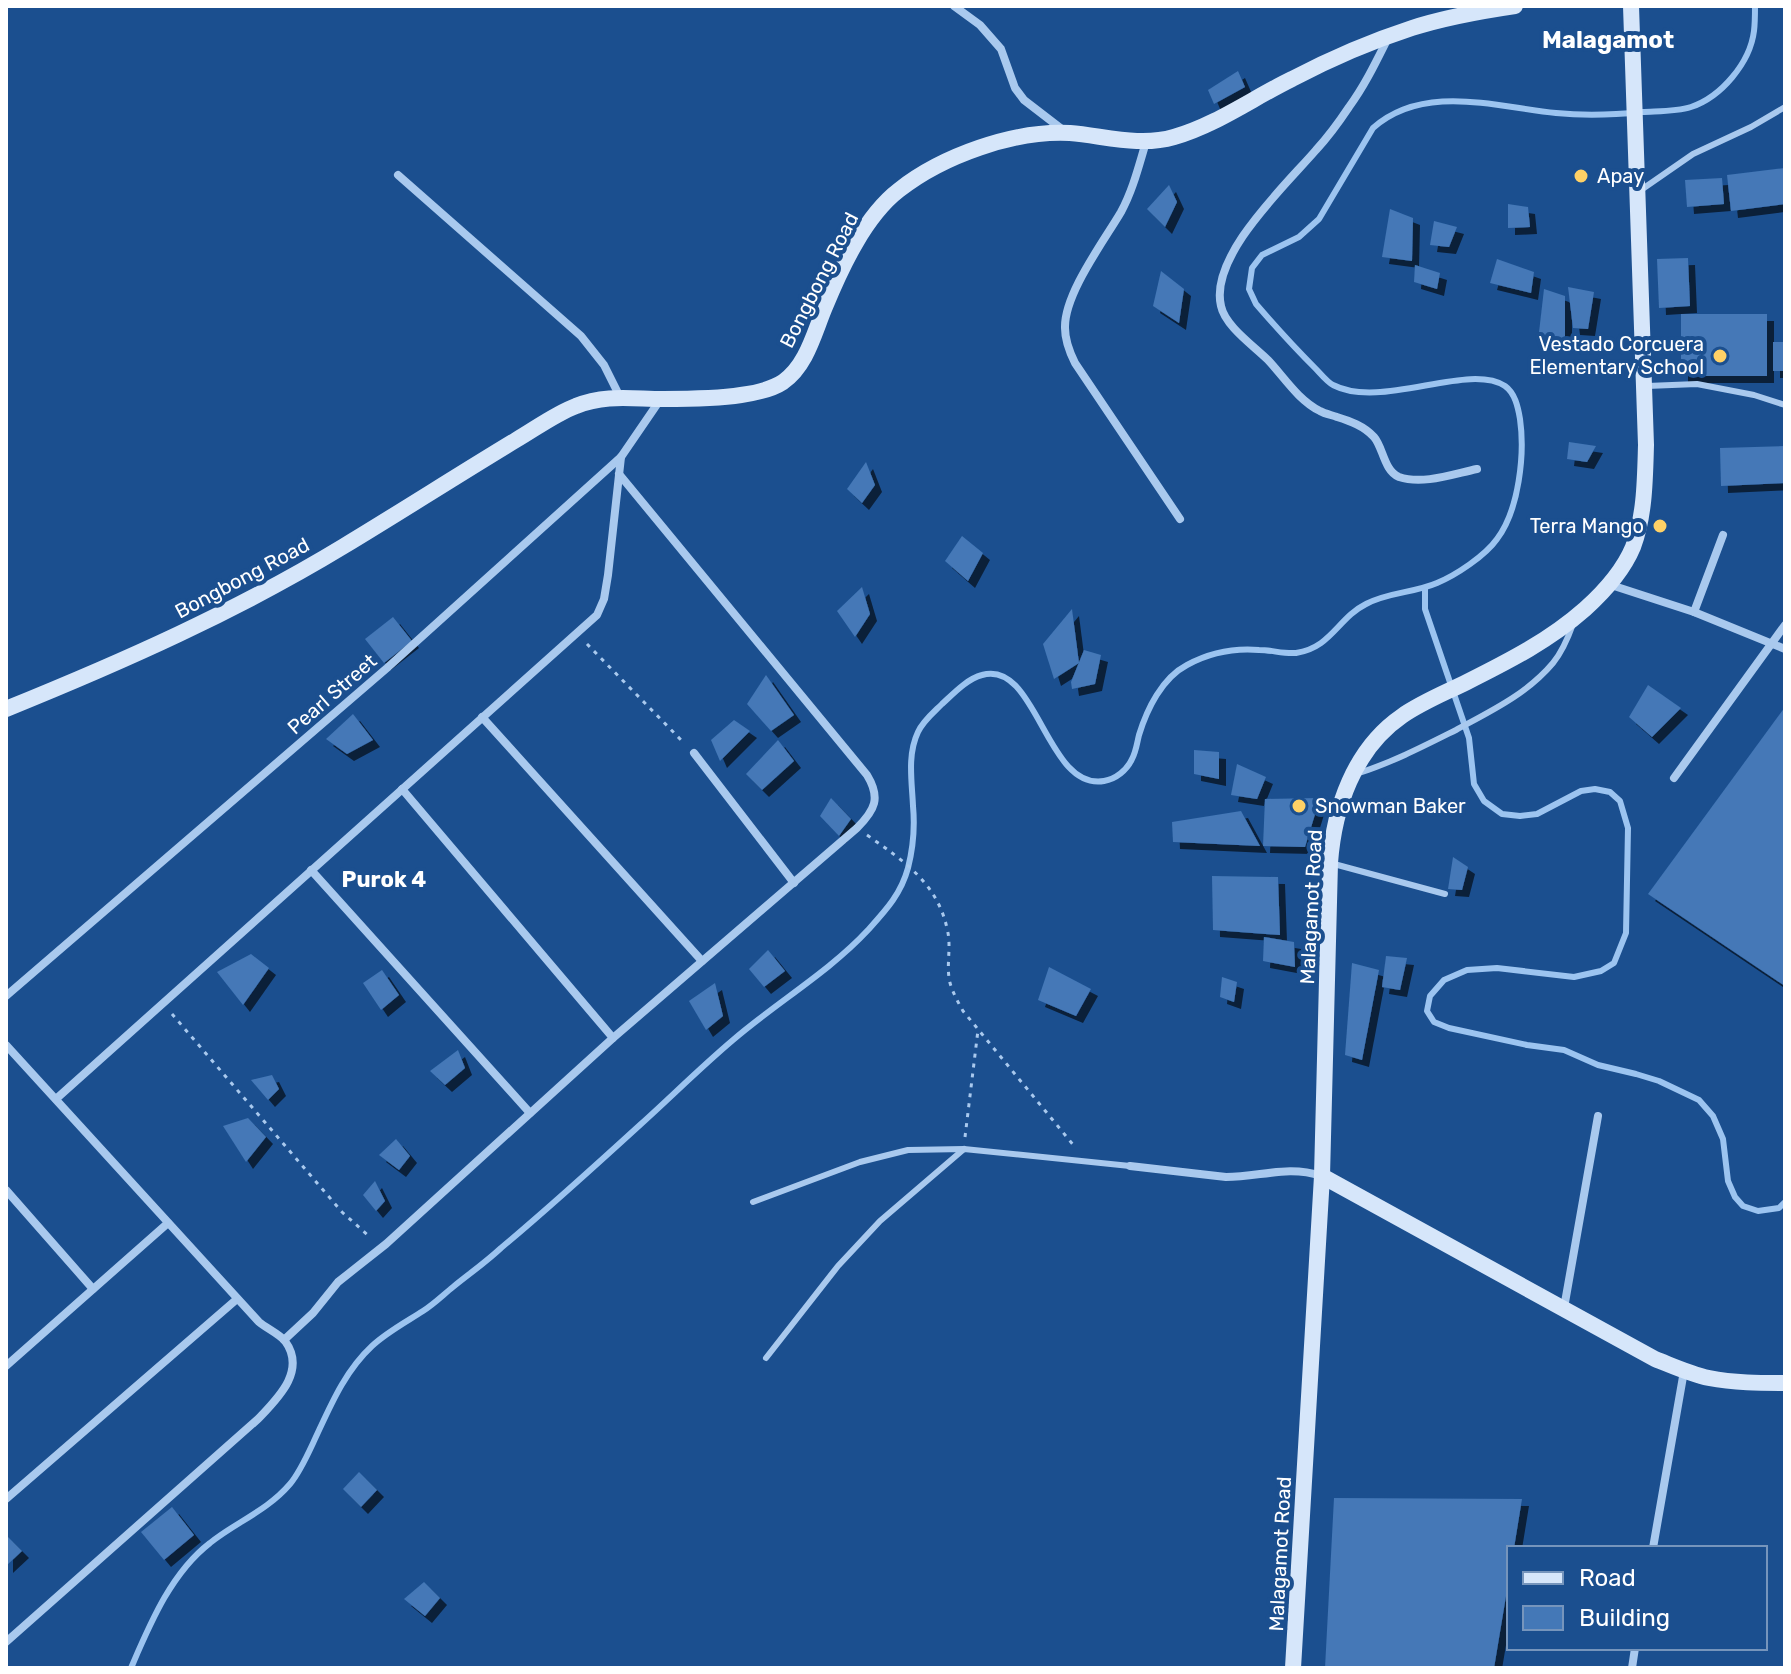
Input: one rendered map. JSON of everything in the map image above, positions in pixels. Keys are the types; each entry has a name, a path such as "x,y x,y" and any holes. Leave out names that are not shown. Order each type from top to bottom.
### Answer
{"street":[{"path":"954,6 980,25 1001,49 1015,88 1024,100 1067,133"},
{"name":"Bongbong Road","path":"6,709 158,645 228,610 342,548 573,406 600,398 726,397 757,392 782,383 797,369 809,348 826,304 859,238 879,208 923,173 982,147 1013,139 1067,133 1146,141 1172,138 1204,126 1290,79 1388,36 1443,19 1515,6"},
{"name":"Malagamot Road","path":"1293,1668 1322,1176 1332,840 1352,775 1383,733 1400,717 1419,706 1551,637 1610,584 1633,546 1639,524 1646,459 1631,6"},
{"path":"1388,36 1370,75 1351,105 1243,235 1228,261 1220,288 1221,306 1226,318 1296,392 1319,411 1367,429 1377,439 1392,472 1399,477 1433,478 1477,469"},
{"path":"1146,141 1123,208 1072,296 1065,325 1067,347 1075,363 1180,519"},
{"path":"398,175 581,336 604,365 620,397"},
{"name":"Pearl Street","path":"6,996 387,668 621,457 660,399"},
{"path":"56,1099 597,615 604,599 621,457"},
{"path":"284,1340 313,1313 338,1282 386,1244 613,1038 857,828 872,811 875,792 867,775 619,474"},
{"path":"1694,612 1723,535"},
{"path":"1610,584 1694,612 1785,649"},
{"path":"1674,778 1785,625"},
{"path":"482,717 702,961"},
{"path":"694,753 794,883"},
{"path":"402,789 613,1038"},
{"path":"311,870 530,1113"},
{"path":"6,1045 237,1299 259,1322 284,1340 290,1353 292,1371 278,1398 258,1419 6,1642"},
{"path":"1564,1310 1598,1116"},
{"path":"1130,1166 1226,1177 1305,1170 1322,1176 1655,1359 1708,1378 1785,1383"},
{"path":"6,1190 93,1289"},
{"path":"6,1366 168,1223"},
{"path":"6,1499 237,1299"},
{"path":"1653,1546 1684,1371"}],"lane":[{"path":"1638,192 1686,159 1785,107"},
{"path":"1645,386 1697,384 1754,395 1785,405"},
{"path":"1352,775 1394,760 1502,706 1539,679 1556,660 1575,618"},
{"path":"1330,863 1445,894"},
{"path":"766,1358 838,1266 880,1221 964,1149"},
{"path":"753,1202 885,1154 908,1150 964,1149 1130,1166"}],"path":[{"path":"576,633 694,753"},
{"path":"857,828 909,865 927,883 948,933 949,980 963,1011 1088,1162"},
{"path":"163,1003 342,1212 370,1238 386,1244"},
{"path":"964,1149 978,1030"}],"building":[{"path":"1238,71 1245,87 1214,104 1208,90"},
{"path":"1785,168 1785,204 1731,211 1727,175"},
{"path":"1722,178 1724,204 1687,207 1685,180"},
{"path":"1169,185 1177,202 1165,227 1147,209"},
{"path":"1508,204 1528,207 1530,227 1508,228"},
{"path":"1390,209 1413,218 1412,261 1382,257"},
{"path":"1434,221 1457,227 1449,247 1430,245"},
{"path":"1688,258 1690,306 1659,308 1657,259"},
{"path":"1497,259 1534,272 1531,293 1490,283"},
{"path":"1415,265 1440,273 1437,289 1414,282"},
{"path":"1161,271 1184,289 1179,323 1153,306"},
{"path":"1568,287 1594,292 1588,329 1573,328"},
{"path":"1544,289 1565,296 1565,338 1538,341"},
{"path":"1681,314 1767,314 1767,376 1681,376"},
{"path":"1773,342 1785,342 1785,371 1773,371"},
{"path":"1569,442 1596,446 1587,462 1567,459"},
{"path":"1785,446 1785,483 1721,486 1720,448"},
{"path":"866,462 875,485 862,503 847,489"},
{"path":"962,536 983,553 968,581 945,561"},
{"path":"862,587 870,614 855,637 837,611"},
{"path":"1072,609 1079,663 1054,679 1043,644"},
{"path":"393,617 412,641 384,663 365,639"},
{"path":"1084,650 1101,655 1095,684 1072,689 1071,682"},
{"path":"766,675 794,715 771,731 747,704"},
{"path":"1648,685 1681,708 1652,737 1629,717"},
{"path":"1785,707 1785,986 1648,894"},
{"path":"353,714 373,740 347,754 326,739"},
{"path":"734,720 750,731 720,761 711,740"},
{"path":"778,740 794,761 762,790 746,774"},
{"path":"1194,750 1219,752 1219,779 1194,774"},
{"path":"1237,764 1266,777 1257,799 1231,795"},
{"path":"831,798 851,819 839,836 820,816"},
{"path":"1320,798 1305,847 1263,846 1265,799"},
{"path":"1241,811 1260,846 1173,842 1172,822"},
{"path":"1453,857 1468,867 1462,890 1448,889"},
{"path":"1212,876 1278,877 1280,935 1213,930"},
{"path":"1264,937 1294,942 1295,967 1263,961"},
{"path":"768,950 785,971 764,987 749,969"},
{"path":"251,954 269,968 243,1005 217,972"},
{"path":"1386,956 1407,958 1400,990 1382,987"},
{"path":"1352,963 1379,970 1362,1060 1345,1055"},
{"path":"1049,967 1091,989 1076,1016 1038,1000"},
{"path":"382,970 399,995 381,1010 363,983"},
{"path":"1222,977 1237,982 1234,1002 1220,997"},
{"path":"715,983 723,1016 706,1030 689,1001"},
{"path":"458,1050 465,1068 445,1085 430,1071"},
{"path":"272,1075 279,1089 268,1100 251,1080"},
{"path":"248,1118 266,1137 246,1162 223,1126"},
{"path":"396,1139 410,1156 399,1170 379,1155"},
{"path":"375,1181 385,1201 376,1211 363,1195"},
{"path":"359,1472 377,1490 361,1507 343,1489"},
{"path":"1334,1498 1522,1499 1514,1546 1507,1546 1507,1590 1494,1668 1325,1668"},
{"path":"172,1507 194,1535 164,1560 141,1532"},
{"path":"6,1535 22,1551 6,1566"},
{"path":"424,1582 440,1598 425,1616 404,1599"}],"waterway":[{"path":"131,1668 163,1600 196,1555 271,1502 294,1479 338,1390 362,1356 489,1258 733,1040 837,960 881,916 901,886 910,860 914,830 911,769 915,741 926,720 961,687 982,675 1001,675 1016,686 1068,766 1084,779 1108,780 1121,773 1130,763 1151,705 1170,678 1187,665 1213,654 1231,651 1296,653 1308,650 1326,639 1366,604 1445,580 1492,545 1511,513 1521,465 1520,419 1511,392 1489,380 1469,379 1375,392 1353,391 1333,385 1256,304 1249,289 1252,268 1262,255 1299,237 1319,219 1373,128 1393,114 1415,106 1461,101 1588,115 1691,107 1723,87 1747,55 1754,28 1755,6"},
{"path":"1425,588 1425,609 1469,738 1474,784 1484,801 1502,814 1520,816 1537,814 1581,791 1595,789 1610,792 1620,801 1628,828 1626,933 1614,963 1601,971 1574,977 1497,968 1467,970 1444,980 1430,996 1427,1011 1434,1022 1449,1028 1564,1050 1598,1065 1659,1081 1699,1100 1713,1116 1723,1139 1728,1181 1735,1197 1743,1206 1758,1211 1779,1208 1785,1202"}],"place":[{"name":"Apay","path":"1581,176"},
{"name":"Vestado Corcuera Elementary School","path":"1720,356"},
{"name":"Terra Mango","path":"1660,526"},
{"name":"Snowman Baker","path":"1299,806"}],"district":[{"name":"Malagamot","path":"1608,40"},
{"name":"Purok 4","path":"384,879"}]}
